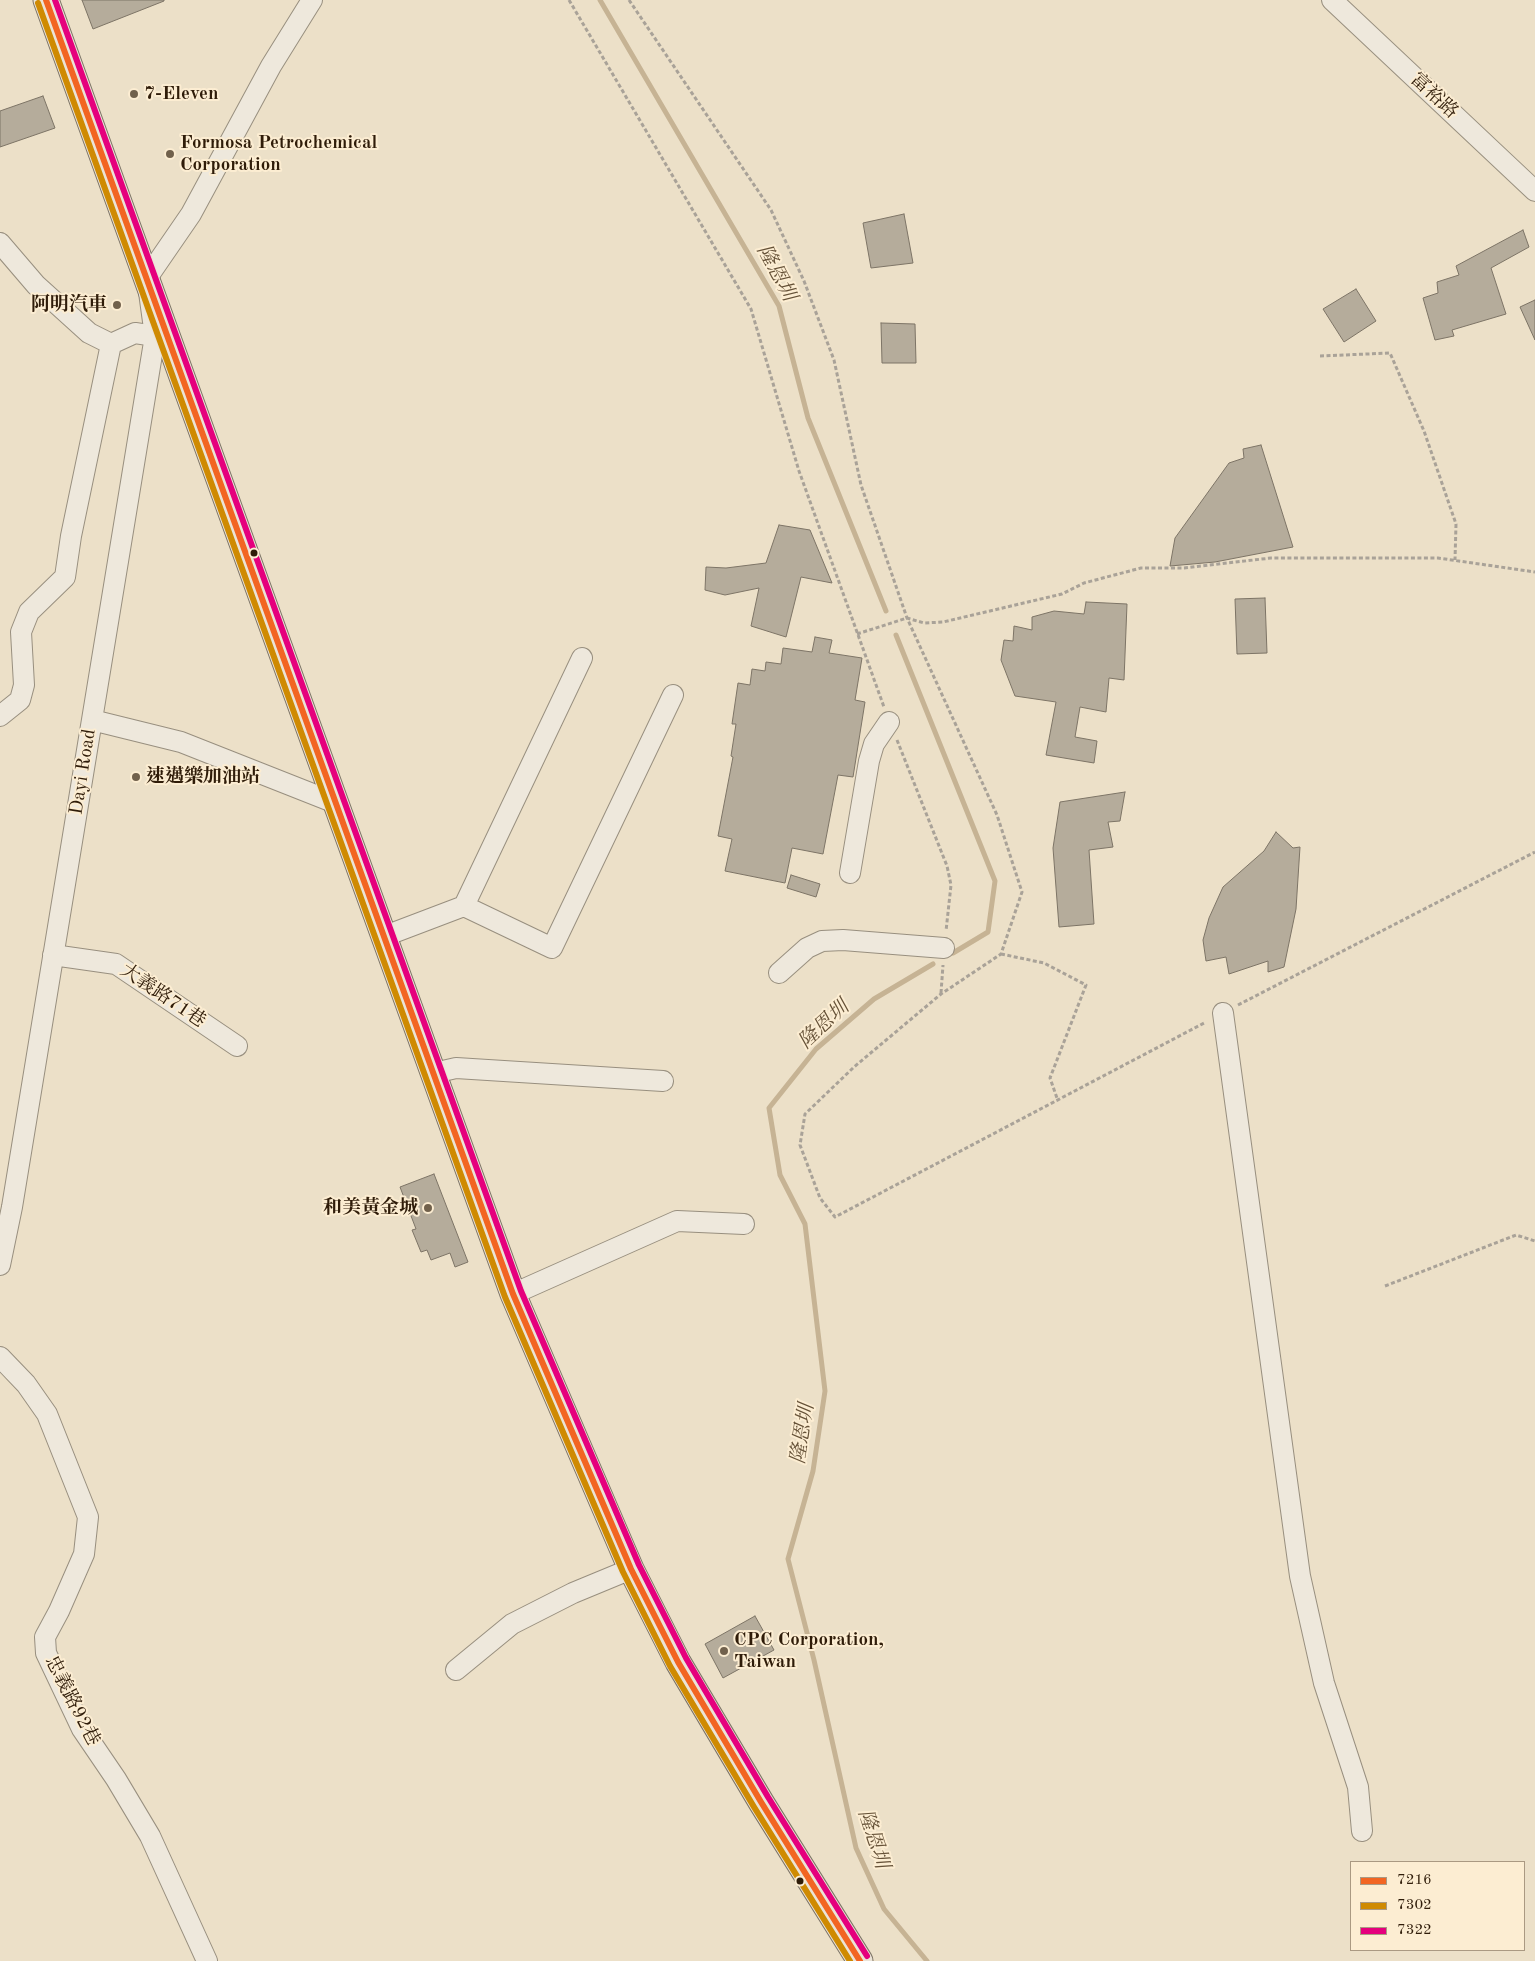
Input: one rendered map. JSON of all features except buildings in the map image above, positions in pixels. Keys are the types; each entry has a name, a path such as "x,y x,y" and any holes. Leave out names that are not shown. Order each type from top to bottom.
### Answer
{"main road":[{"path":"46,0 338,804 513,1294 631,1569 678,1662 761,1802 860,1961"}],"street":[{"path":"147,278 191,214 271,66 312,0"},
{"name":"富裕路","path":"1332,0 1535,191"},
{"path":"0,244 36,286 89,333 111,344"},
{"name":"Dayi Road","path":"0,1265 12,1207 155,336 147,278"},
{"path":"111,344 135,333 155,336"},
{"path":"0,716 20,700 24,685 21,632 30,612 66,577 72,536 111,344"},
{"path":"385,936 464,906 582,658"},
{"path":"464,906 552,948 673,695"},
{"path":"92,720 182,742 338,804"},
{"path":"850,873 869,761 874,744 889,722"},
{"path":"779,973 807,948 822,941 843,940 944,948"},
{"name":"大義路71巷","path":"54,955 116,964 237,1046"},
{"path":"1223,1013 1300,1576 1324,1683 1358,1787 1362,1831"},
{"path":"434,1073 456,1068 663,1081"},
{"path":"513,1294 677,1221 744,1224"},
{"name":"忠義路92巷","path":"0,1357 26,1384 47,1414 88,1517 84,1554 59,1611 45,1637 46,1653 82,1730 116,1779 150,1836 208,1961"},
{"path":"456,1670 512,1624 573,1593 631,1569"}],"path":[{"path":"569,0 751,309 798,471 889,722 947,866 951,885 941,994"},
{"path":"629,0 771,210 804,281 834,360 861,485 907,618 997,815 1022,892 1001,954 941,994 854,1067 805,1114 800,1145 820,1198 835,1217 1535,852"},
{"path":"1320,356 1390,353 1424,432 1456,524 1455,560"},
{"path":"857,634 907,618 924,623 943,622 1062,594 1084,582 1141,568 1184,568 1271,558 1438,558 1535,572"},
{"path":"1001,954 1044,962 1086,985 1050,1078 1058,1101"},
{"path":"1385,1286 1516,1235 1535,1241"}],"waterway":[{"name":"隆恩圳","path":"600,0 779,306 808,418 886,611"},
{"name":"隆恩圳","path":"896,635 995,881 988,932 953,953"},
{"name":"隆恩圳","path":"927,1961 884,1909 856,1848 814,1660 788,1559 813,1471 825,1391 805,1224 780,1175 769,1108 816,1049 874,999 933,964"}],"transit line":[{"name":"7216","path":"46,0 513,1294 631,1569 678,1662 761,1802 860,1961"},
{"name":"7322","path":"55,0 521,1291 639,1565 686,1658 768,1797 867,1956"},
{"name":"7302","path":"38,3 505,1297 623,1572 670,1666 754,1807 850,1961"}],"place":[{"name":"7-Eleven","path":"134,94"},
{"name":"Formosa Petrochemical Corporation","path":"170,154"},
{"name":"阿明汽車","path":"117,305"},
{"name":"速邁樂加油站","path":"136,777"},
{"name":"和美黃金城","path":"428,1208"},
{"name":"CPC Corporation, Taiwan","path":"724,1651"}]}
